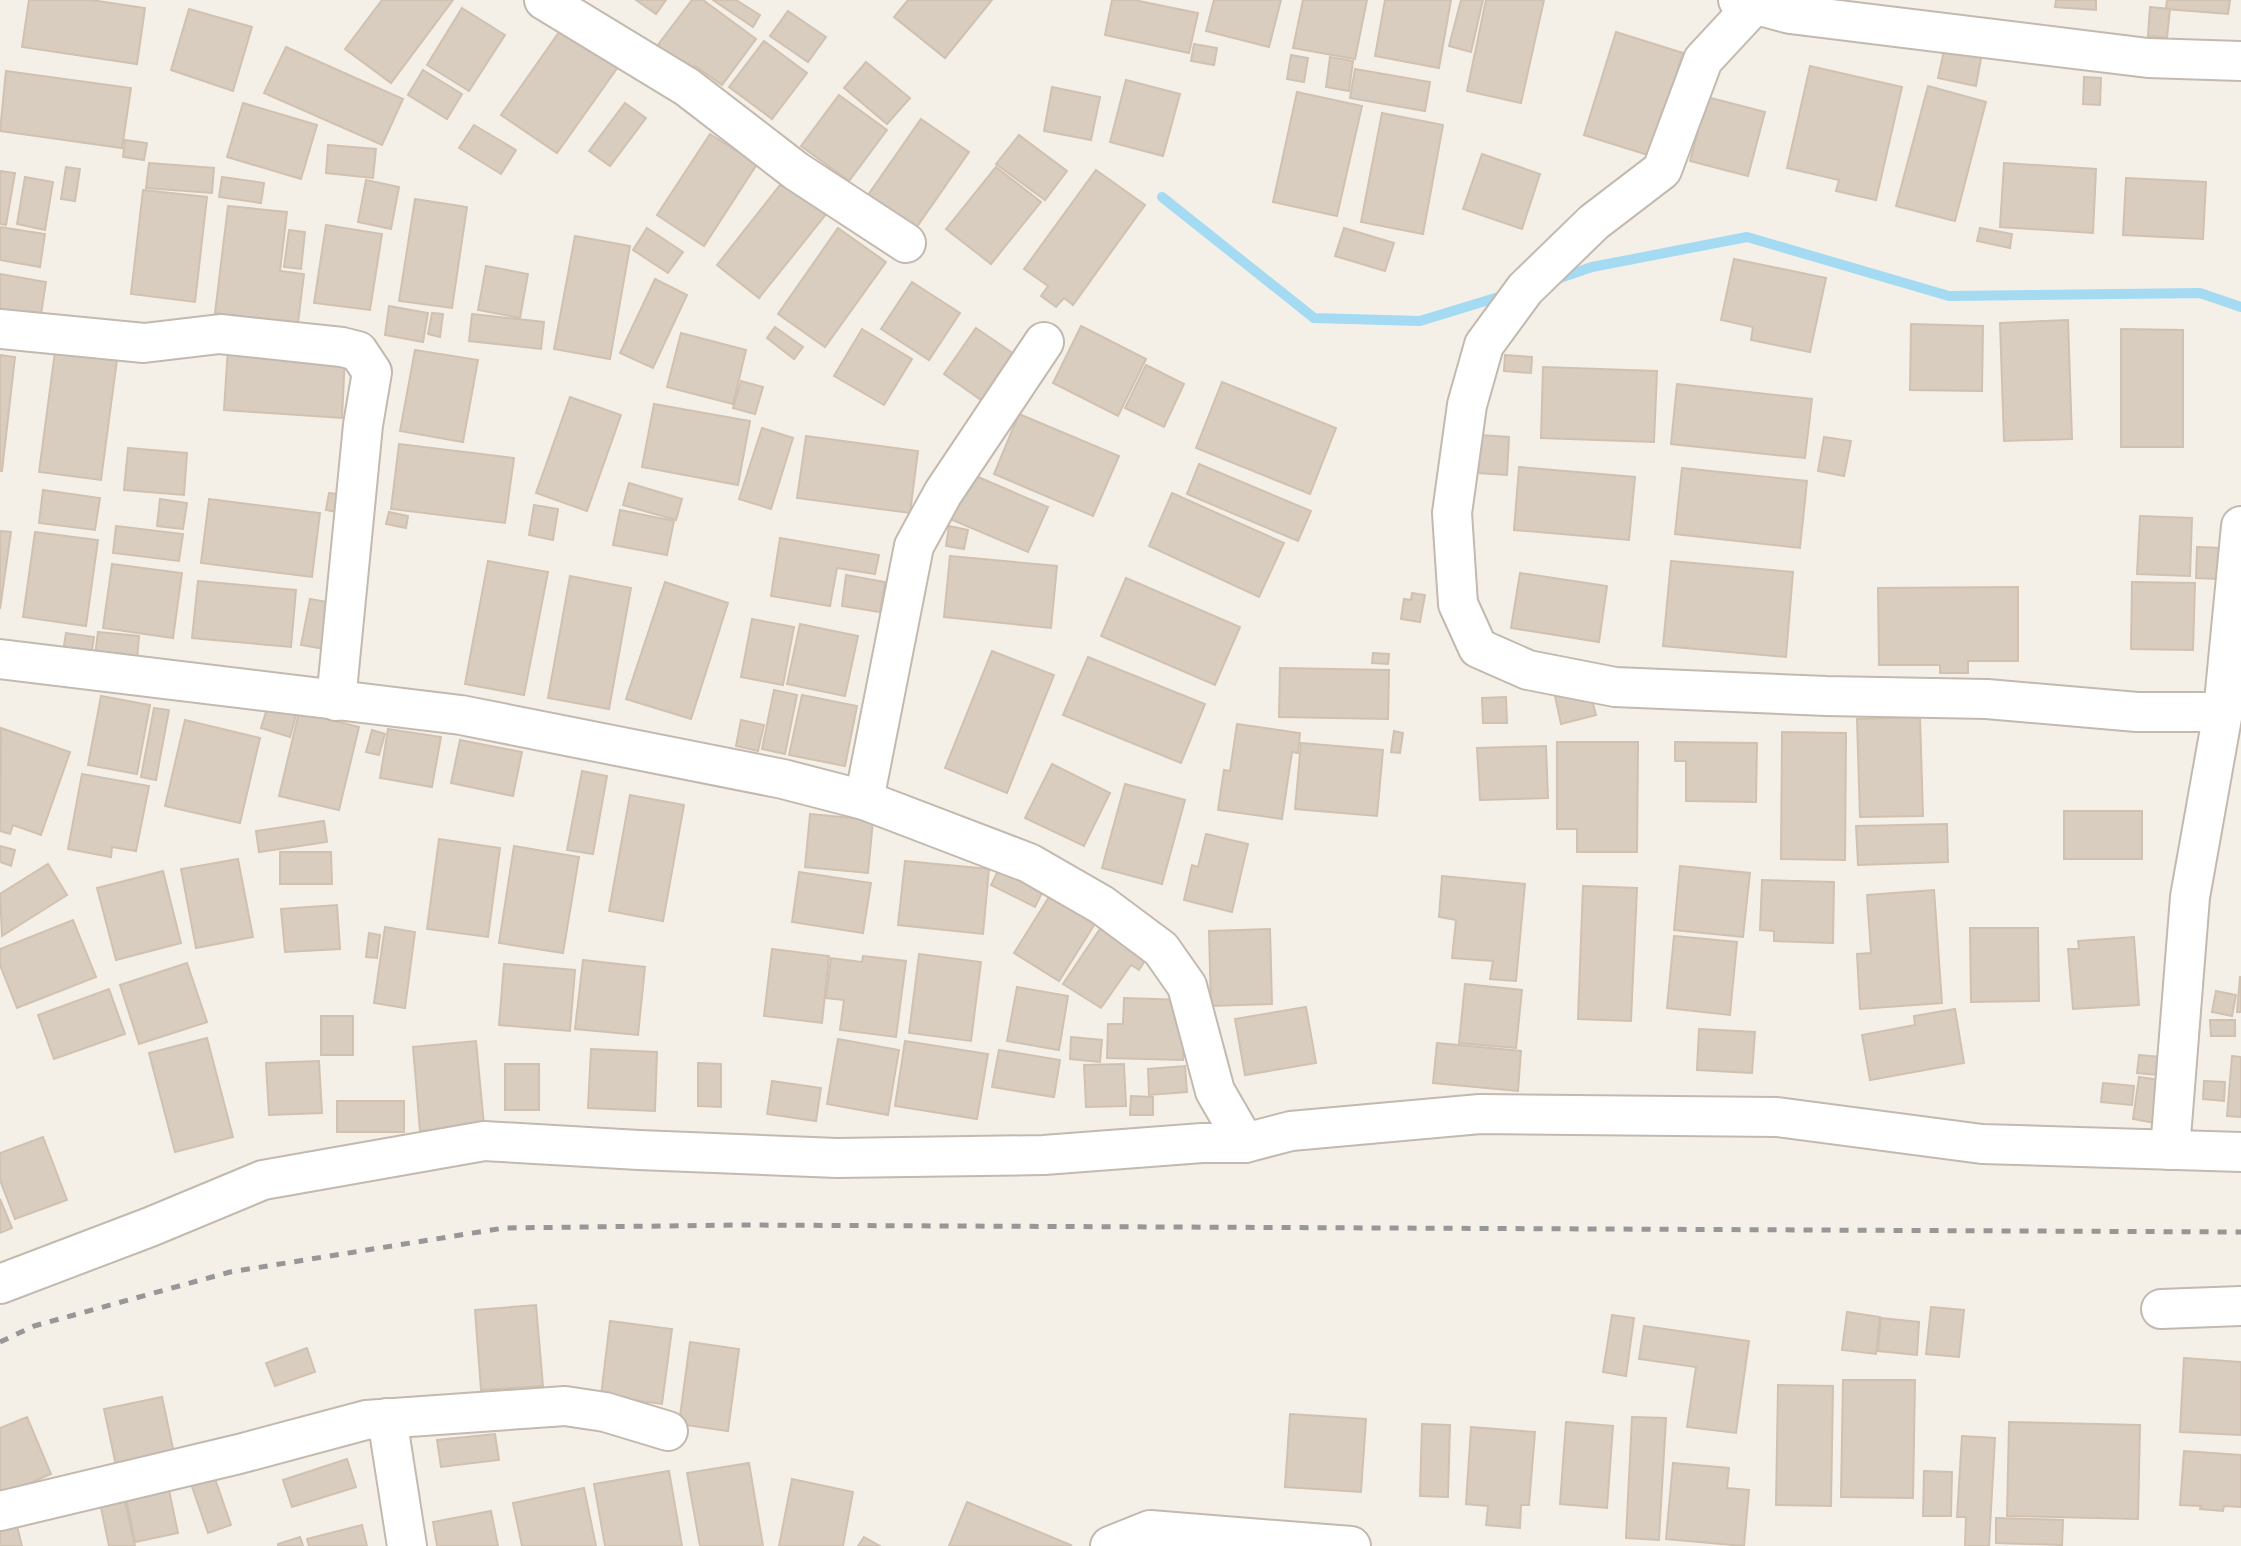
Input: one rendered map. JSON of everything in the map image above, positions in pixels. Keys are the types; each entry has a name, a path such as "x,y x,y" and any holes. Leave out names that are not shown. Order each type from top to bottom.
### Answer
{"street":[{"path":"544,0 687,87 796,171 906,243"},
{"path":"2223,712 2137,712 1987,699 1826,696 1615,687 1528,670 1478,648 1458,604 1452,513 1467,405 1484,345 1525,289 1594,222 1662,170 1703,60 1768,5 2148,58 2241,61"},
{"path":"0,329 144,344 220,334 358,351 372,372 363,425 337,701"},
{"path":"864,800 914,546 943,493 1044,342"},
{"path":"2170,1150 2190,897 2223,712 2241,526"},
{"path":"0,659 461,715 783,779 864,800 1029,863 1102,905 1161,949 1187,986 1215,1091 1245,1143"},
{"path":"0,1284 150,1227 262,1180 484,1141 837,1158 1044,1155 1202,1143 1245,1143 1291,1131 1480,1114 1777,1117 1982,1144 2241,1152"},
{"path":"2161,1309 2241,1306"},
{"path":"0,1511 239,1454 366,1420 565,1406 605,1412 668,1431"},
{"path":"387,1418 407,1546"},
{"path":"1110,1546 1150,1530 1351,1546"}],"building":[{"path":"29,0 91,0 145,8 137,64 22,47"},
{"path":"382,0 453,0 391,83 345,49"},
{"path":"636,0 666,0 656,14"},
{"path":"692,0 703,0 756,39 722,85 695,66 689,75 654,50"},
{"path":"713,0 736,0 760,15 753,27"},
{"path":"908,0 992,0 945,58 894,17"},
{"path":"1112,0 1134,0 1198,13 1189,53 1105,35"},
{"path":"1214,0 1281,0 1269,47 1206,31"},
{"path":"1303,0 1367,0 1355,59 1293,48"},
{"path":"1385,0 1451,0 1439,68 1375,56"},
{"path":"1461,0 1483,0 1471,52 1449,46"},
{"path":"1486,0 1544,0 1521,103 1467,91"},
{"path":"2056,0 2096,0 2096,10 2055,7"},
{"path":"2167,0 2230,0 2228,14 2166,9"},
{"path":"2150,7 2170,9 2167,38 2148,36"},
{"path":"462,8 505,35 469,91 427,65"},
{"path":"189,9 252,27 233,91 171,70"},
{"path":"788,11 826,37 808,62 770,36"},
{"path":"562,28 618,67 557,153 501,115"},
{"path":"1616,32 1683,53 1651,156 1584,135"},
{"path":"764,41 807,73 772,119 729,87"},
{"path":"1194,44 1217,48 1214,65 1191,61"},
{"path":"1945,46 1982,53 1976,86 1938,78"},
{"path":"286,47 403,99 382,145 264,93"},
{"path":"1291,55 1308,58 1304,82 1287,79"},
{"path":"1330,57 1353,61 1349,91 1326,87"},
{"path":"866,62 910,98 887,124 844,88"},
{"path":"1810,66 1902,87 1876,200 1836,191 1839,180 1787,168"},
{"path":"1355,69 1430,82 1425,111 1350,98"},
{"path":"423,70 462,94 447,119 408,95"},
{"path":"6,71 131,88 122,148 0,131"},
{"path":"2084,77 2101,78 2100,105 2083,104"},
{"path":"1126,80 1180,94 1163,156 1110,142"},
{"path":"1928,86 1986,102 1955,221 1896,206"},
{"path":"1052,87 1100,97 1091,140 1044,131"},
{"path":"1297,92 1362,106 1337,216 1273,202"},
{"path":"839,95 887,130 849,181 801,146"},
{"path":"1707,97 1765,112 1748,176 1690,161"},
{"path":"243,103 317,125 301,179 227,157"},
{"path":"625,103 646,118 610,166 589,151"},
{"path":"1382,113 1443,125 1423,234 1361,222"},
{"path":"921,119 969,152 916,228 868,195"},
{"path":"474,125 516,150 501,174 459,148"},
{"path":"710,134 757,164 704,246 657,215"},
{"path":"1019,135 1067,171 1045,200 996,164"},
{"path":"125,140 147,143 144,160 123,157"},
{"path":"328,145 376,149 373,178 326,173"},
{"path":"1482,154 1540,174 1522,229 1463,209"},
{"path":"149,163 214,168 212,193 146,188"},
{"path":"2004,163 2096,169 2093,233 2000,227"},
{"path":"66,167 80,169 75,201 61,199"},
{"path":"996,167 1041,202 991,264 946,229"},
{"path":"1096,170 1145,205 1073,305 1064,298 1056,307 1041,296 1048,286 1024,269"},
{"path":"0,171 15,173 6,225 0,224"},
{"path":"25,177 53,182 45,230 17,224"},
{"path":"222,177 264,183 261,203 219,197"},
{"path":"2126,178 2206,182 2203,239 2123,235"},
{"path":"366,180 399,187 391,229 358,222"},
{"path":"784,180 827,213 759,298 717,265"},
{"path":"143,190 207,197 195,302 131,294"},
{"path":"415,199 467,207 452,308 399,301"},
{"path":"228,206 287,212 280,271 304,274 298,323 215,313"},
{"path":"326,225 382,234 370,310 314,303"},
{"path":"0,227 45,234 40,267 0,260"},
{"path":"647,228 683,252 668,273 633,250"},
{"path":"838,228 886,262 825,347 778,314"},
{"path":"1344,228 1394,243 1385,271 1335,256"},
{"path":"1980,228 2012,234 2010,248 1977,241"},
{"path":"289,230 305,232 301,269 284,267"},
{"path":"575,236 630,246 610,359 554,349"},
{"path":"1734,259 1826,278 1810,352 1751,340 1753,327 1721,320"},
{"path":"486,266 528,274 520,318 478,310"},
{"path":"0,274 46,282 39,327 0,320"},
{"path":"655,279 687,295 653,368 620,353"},
{"path":"912,282 960,313 929,360 881,329"},
{"path":"389,306 428,313 423,342 385,335"},
{"path":"432,313 443,314 440,337 428,334"},
{"path":"472,314 544,322 541,349 469,341"},
{"path":"2068,320 2072,439 2004,441 2000,323"},
{"path":"1911,324 1983,326 1982,391 1910,390"},
{"path":"1081,326 1146,359 1118,416 1053,383"},
{"path":"775,327 803,347 794,359 767,338"},
{"path":"976,328 1023,360 991,407 944,374"},
{"path":"862,329 912,359 884,405 834,376"},
{"path":"2121,329 2183,330 2183,447 2121,447"},
{"path":"681,333 746,350 733,404 667,387"},
{"path":"56,344 118,352 101,480 39,472"},
{"path":"228,347 345,355 342,418 224,410"},
{"path":"415,350 478,360 463,442 400,431"},
{"path":"0,355 15,357 2,471 0,471"},
{"path":"1505,355 1532,357 1531,373 1504,371"},
{"path":"1146,365 1184,384 1164,427 1125,408"},
{"path":"1543,367 1657,371 1654,442 1541,438"},
{"path":"741,381 763,387 755,414 733,408"},
{"path":"1222,382 1336,428 1310,494 1196,448"},
{"path":"1677,384 1812,399 1805,458 1671,444"},
{"path":"570,397 621,415 587,511 536,493"},
{"path":"654,404 750,421 738,485 642,467"},
{"path":"1019,414 1119,456 1093,516 994,474"},
{"path":"762,428 793,438 771,509 739,499"},
{"path":"1480,435 1509,437 1507,475 1478,473"},
{"path":"806,436 918,451 910,513 797,498"},
{"path":"1824,437 1851,441 1844,476 1818,471"},
{"path":"399,444 514,458 505,523 391,509"},
{"path":"128,448 187,453 184,495 124,490"},
{"path":"1199,464 1311,511 1298,541 1187,494"},
{"path":"1519,467 1635,477 1629,540 1514,530"},
{"path":"1682,468 1807,481 1800,548 1675,534"},
{"path":"969,473 1048,507 1028,552 950,519"},
{"path":"629,483 682,499 676,520 623,505"},
{"path":"43,490 100,498 95,530 39,523"},
{"path":"329,493 345,495 342,513 326,510"},
{"path":"1172,493 1284,543 1259,597 1149,546"},
{"path":"160,499 187,503 183,529 157,526"},
{"path":"209,499 320,513 312,577 201,563"},
{"path":"534,505 558,509 553,540 529,535"},
{"path":"620,510 674,521 667,555 613,545"},
{"path":"389,512 408,516 406,528 386,524"},
{"path":"2140,516 2192,518 2190,576 2137,574"},
{"path":"116,526 183,534 179,561 113,553"},
{"path":"949,526 968,530 964,549 946,546"},
{"path":"0,531 11,532 0,609"},
{"path":"35,532 98,540 86,626 23,617"},
{"path":"780,538 879,555 875,574 837,568 830,606 771,596"},
{"path":"2197,547 2220,548 2218,579 2196,578"},
{"path":"950,556 1057,566 1051,628 944,617"},
{"path":"488,561 548,572 524,695 465,684"},
{"path":"1671,561 1793,572 1786,657 1663,646"},
{"path":"112,564 182,573 173,638 103,628"},
{"path":"1520,573 1607,586 1599,642 1511,628"},
{"path":"846,575 885,582 880,612 842,606"},
{"path":"570,576 631,588 609,709 548,698"},
{"path":"1126,578 1240,627 1215,685 1101,636"},
{"path":"198,581 296,590 291,647 192,638"},
{"path":"665,582 728,603 691,719 626,699"},
{"path":"2132,582 2195,583 2193,650 2131,649"},
{"path":"2018,587 2018,661 1968,661 1968,673 1940,673 1940,665 1879,665 1878,588"},
{"path":"1412,593 1425,595 1420,622 1401,619 1404,599 1411,600"},
{"path":"310,599 339,604 331,650 301,645"},
{"path":"752,619 794,627 783,685 741,677"},
{"path":"800,624 858,636 845,696 787,684"},
{"path":"98,632 139,636 137,660 95,655"},
{"path":"66,633 94,637 91,656 63,652"},
{"path":"992,651 1054,675 1007,793 945,768"},
{"path":"1373,653 1389,654 1388,664 1372,663"},
{"path":"1088,657 1205,704 1181,763 1063,715"},
{"path":"1280,668 1389,670 1388,719 1279,717"},
{"path":"1589,688 1596,715 1561,724 1555,696"},
{"path":"774,690 797,695 785,754 762,749"},
{"path":"802,695 857,706 845,766 789,755"},
{"path":"101,696 150,705 137,774 88,765"},
{"path":"1506,697 1507,723 1483,723 1482,698"},
{"path":"270,699 298,708 290,737 261,728"},
{"path":"154,708 169,710 156,780 141,777"},
{"path":"299,712 359,727 339,810 279,796"},
{"path":"1920,717 1923,816 1860,817 1857,719"},
{"path":"185,720 260,738 240,823 165,806"},
{"path":"741,720 764,725 758,751 736,746"},
{"path":"1237,724 1300,733 1298,753 1292,752 1282,819 1218,810 1224,770 1230,771"},
{"path":"1,728 70,752 41,835 13,825 10,834 0,831"},
{"path":"388,729 441,737 432,787 380,778"},
{"path":"372,730 385,734 379,755 366,752"},
{"path":"1394,731 1403,733 1400,753 1391,752"},
{"path":"1782,732 1846,733 1845,860 1781,859"},
{"path":"460,740 522,752 513,796 451,783"},
{"path":"1557,742 1638,742 1637,852 1577,852 1577,829 1557,829"},
{"path":"1675,742 1757,743 1756,802 1686,801 1686,761 1675,761"},
{"path":"1301,743 1383,750 1377,816 1295,809"},
{"path":"1546,746 1548,798 1480,800 1477,748"},
{"path":"1052,764 1110,793 1084,846 1025,818"},
{"path":"582,771 607,776 593,854 567,850"},
{"path":"82,774 149,786 136,851 112,847 111,857 68,849"},
{"path":"1125,784 1185,800 1162,884 1102,868"},
{"path":"630,795 684,805 663,921 609,911"},
{"path":"2064,811 2142,811 2142,859 2064,859"},
{"path":"810,814 873,820 868,873 805,867"},
{"path":"324,821 327,842 259,852 256,831"},
{"path":"1947,824 1948,862 1858,865 1856,826"},
{"path":"1206,834 1248,844 1232,912 1184,900 1192,865 1198,867"},
{"path":"439,839 500,848 488,937 427,929"},
{"path":"0,846 15,850 11,866 0,862"},
{"path":"514,846 579,857 563,953 499,943"},
{"path":"280,852 331,852 332,884 280,884"},
{"path":"238,859 253,937 196,948 181,869"},
{"path":"1004,859 1048,881 1035,907 991,885"},
{"path":"905,861 989,869 983,934 898,925"},
{"path":"48,864 67,895 2,936 0,894"},
{"path":"1680,866 1750,873 1743,937 1674,930"},
{"path":"163,871 181,943 116,960 97,888"},
{"path":"799,872 871,883 863,933 792,922"},
{"path":"1442,876 1525,884 1516,981 1490,979 1493,961 1452,958 1456,920 1439,917"},
{"path":"1762,880 1834,882 1833,943 1774,941 1774,931 1760,930"},
{"path":"1583,886 1637,888 1631,1021 1578,1019"},
{"path":"1934,890 1942,1003 1860,1009 1857,954 1871,953 1867,895"},
{"path":"1051,894 1096,922 1059,981 1014,953"},
{"path":"337,905 340,949 285,952 281,909"},
{"path":"73,920 96,977 17,1008 0,965 0,949"},
{"path":"1102,926 1148,956 1139,970 1131,965 1101,1008 1063,984"},
{"path":"385,927 415,932 405,1008 374,1003"},
{"path":"1970,928 2038,928 2039,1001 1971,1002"},
{"path":"1270,929 1272,1004 1211,1006 1209,931"},
{"path":"369,933 380,935 377,958 366,957"},
{"path":"1674,936 1737,942 1730,1015 1667,1008"},
{"path":"2134,937 2139,1005 2073,1009 2068,949 2079,949 2078,941"},
{"path":"772,949 829,956 822,1023 764,1016"},
{"path":"919,954 981,962 971,1041 909,1033"},
{"path":"863,956 906,961 896,1037 840,1030 844,1000 826,998 831,958 862,962"},
{"path":"583,960 645,967 638,1035 575,1029"},
{"path":"187,963 207,1022 139,1044 120,985"},
{"path":"504,964 575,970 570,1031 499,1025"},
{"path":"2240,977 2241,1012 2237,1012"},
{"path":"1465,984 1522,990 1516,1048 1459,1043"},
{"path":"1017,987 1068,996 1059,1050 1007,1041"},
{"path":"109,989 125,1034 54,1059 38,1015"},
{"path":"2216,991 2236,995 2232,1016 2212,1012"},
{"path":"1124,998 1185,1000 1183,1060 1107,1058 1108,1024 1123,1024"},
{"path":"1306,1007 1316,1063 1245,1075 1235,1019"},
{"path":"1955,1009 1964,1063 1870,1080 1862,1035 1915,1025 1914,1016"},
{"path":"321,1016 353,1016 353,1055 321,1055"},
{"path":"2210,1020 2235,1020 2235,1036 2211,1036"},
{"path":"1699,1029 1755,1032 1752,1073 1697,1070"},
{"path":"1071,1037 1102,1040 1100,1062 1070,1059"},
{"path":"207,1038 233,1137 175,1152 149,1053"},
{"path":"838,1039 899,1050 888,1115 827,1104"},
{"path":"476,1041 484,1125 420,1131 413,1047"},
{"path":"905,1041 988,1054 977,1119 895,1106"},
{"path":"1437,1043 1521,1051 1518,1091 1433,1083"},
{"path":"591,1049 657,1052 655,1111 588,1108"},
{"path":"999,1050 1060,1060 1054,1097 992,1087"},
{"path":"2139,1055 2171,1058 2169,1076 2137,1073"},
{"path":"2232,1056 2241,1057 2241,1117 2227,1116"},
{"path":"319,1061 322,1113 269,1115 266,1063"},
{"path":"698,1063 721,1064 721,1107 698,1106"},
{"path":"505,1064 539,1064 539,1110 505,1110"},
{"path":"1124,1064 1126,1106 1086,1107 1084,1065"},
{"path":"1185,1066 1187,1092 1149,1095 1148,1069"},
{"path":"2139,1077 2161,1080 2155,1123 2133,1119"},
{"path":"772,1081 821,1088 816,1121 767,1114"},
{"path":"2204,1081 2225,1082 2224,1101 2203,1099"},
{"path":"2103,1083 2134,1086 2132,1105 2101,1102"},
{"path":"1131,1096 1153,1097 1153,1115 1130,1115"},
{"path":"337,1101 404,1101 404,1132 337,1132"},
{"path":"43,1137 67,1200 15,1219 0,1180 0,1153"},
{"path":"0,1199 12,1228 0,1233"},
{"path":"536,1305 543,1386 481,1390 475,1310"},
{"path":"1931,1307 1964,1310 1959,1357 1926,1354"},
{"path":"1847,1312 1880,1317 1876,1354 1842,1350"},
{"path":"1612,1315 1634,1318 1626,1376 1603,1372"},
{"path":"1881,1318 1919,1322 1917,1355 1878,1351"},
{"path":"610,1321 672,1329 662,1404 601,1396"},
{"path":"1644,1326 1749,1341 1736,1433 1687,1427 1696,1367 1639,1359"},
{"path":"690,1342 739,1349 728,1431 679,1424"},
{"path":"307,1348 315,1372 275,1386 266,1363"},
{"path":"2184,1358 2241,1362 2241,1435 2180,1432"},
{"path":"1843,1380 1915,1380 1913,1498 1841,1497"},
{"path":"1778,1385 1833,1386 1831,1506 1776,1505"},
{"path":"162,1397 175,1458 117,1470 104,1409"},
{"path":"1290,1414 1366,1419 1361,1492 1285,1487"},
{"path":"27,1417 51,1474 0,1496 0,1428"},
{"path":"1632,1417 1666,1418 1659,1540 1626,1538"},
{"path":"1566,1422 1613,1426 1607,1508 1560,1504"},
{"path":"2009,1422 2140,1425 2138,1519 2007,1516"},
{"path":"1422,1424 1450,1425 1448,1497 1420,1496"},
{"path":"1471,1427 1535,1432 1529,1505 1521,1505 1520,1528 1486,1525 1488,1506 1466,1504"},
{"path":"495,1434 499,1460 441,1467 437,1440"},
{"path":"1962,1436 1995,1438 1989,1546 1965,1546 1966,1517 1957,1517"},
{"path":"2184,1451 2241,1455 2241,1507 2224,1506 2223,1511 2180,1505"},
{"path":"347,1459 356,1487 292,1507 283,1480"},
{"path":"749,1463 763,1546 700,1546 687,1473"},
{"path":"1673,1463 1729,1468 1727,1488 1749,1490 1744,1546 1666,1539"},
{"path":"211,1467 231,1525 208,1533 188,1475"},
{"path":"669,1471 682,1546 605,1546 594,1484"},
{"path":"1924,1471 1952,1472 1951,1516 1923,1516"},
{"path":"166,1476 178,1533 135,1542 123,1484"},
{"path":"792,1479 853,1492 843,1546 779,1546"},
{"path":"122,1488 135,1546 109,1546 98,1493"},
{"path":"584,1488 596,1546 522,1546 513,1503"},
{"path":"967,1502 1071,1545 949,1546"},
{"path":"491,1511 498,1546 437,1546 433,1522"},
{"path":"15,1518 22,1546 0,1546 0,1522"},
{"path":"1996,1518 2063,1520 2062,1545 1996,1543"},
{"path":"362,1525 367,1546 309,1546 307,1539"},
{"path":"300,1537 303,1546 278,1546 278,1544"},
{"path":"864,1537 880,1546 858,1546"}],"waterway":[{"path":"1162,197 1314,318 1420,321 1505,295"},
{"path":"1554,280 1592,267 1747,237 1949,296 2200,293 2241,307"}],"railway":[{"path":"0,1342 34,1326 230,1272 504,1228 741,1225 2241,1232"}]}
